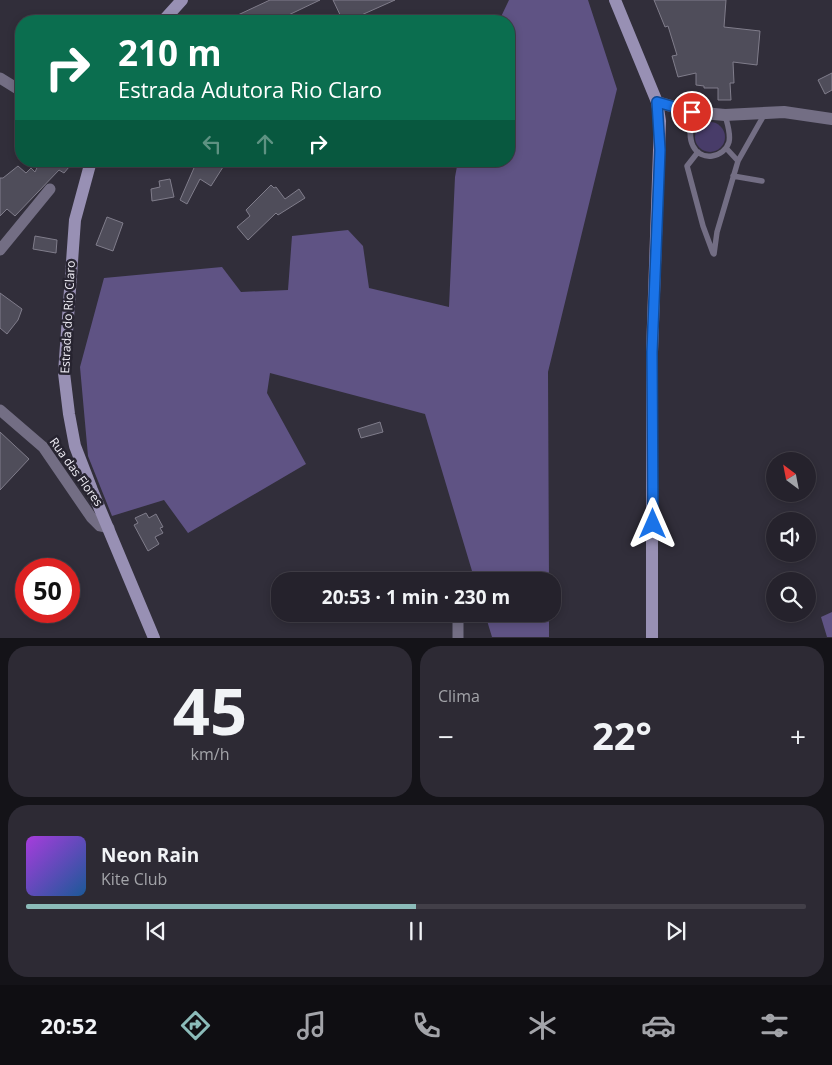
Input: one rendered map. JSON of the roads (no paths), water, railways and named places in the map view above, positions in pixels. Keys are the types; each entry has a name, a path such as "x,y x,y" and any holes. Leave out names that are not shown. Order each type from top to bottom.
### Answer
{"main road":[{"path":"168,15 182,0"},
{"path":"615,0 657,102 660,150 652,352 652,638"},
{"name":"Estrada do Rio Claro","path":"89,167 75,220 64,373 75,446 154,638"}],"street":[{"path":"0,78 15,87"},
{"path":"657,102 692,112 725,115 784,112 832,119"},
{"path":"0,250 50,189"},
{"name":"Rua das Flores","path":"0,410 43,447 91,517 100,526 109,528"},
{"path":"458,622 458,638"}],"lane":[{"path":"692,112 691,141 698,152 710,157 716,156 726,148 730,139 725,115"},
{"path":"698,152 688,166 703,226 714,254 716,232 738,160 766,112"},
{"path":"726,148 738,160"},
{"path":"734,176 762,181"}]}
